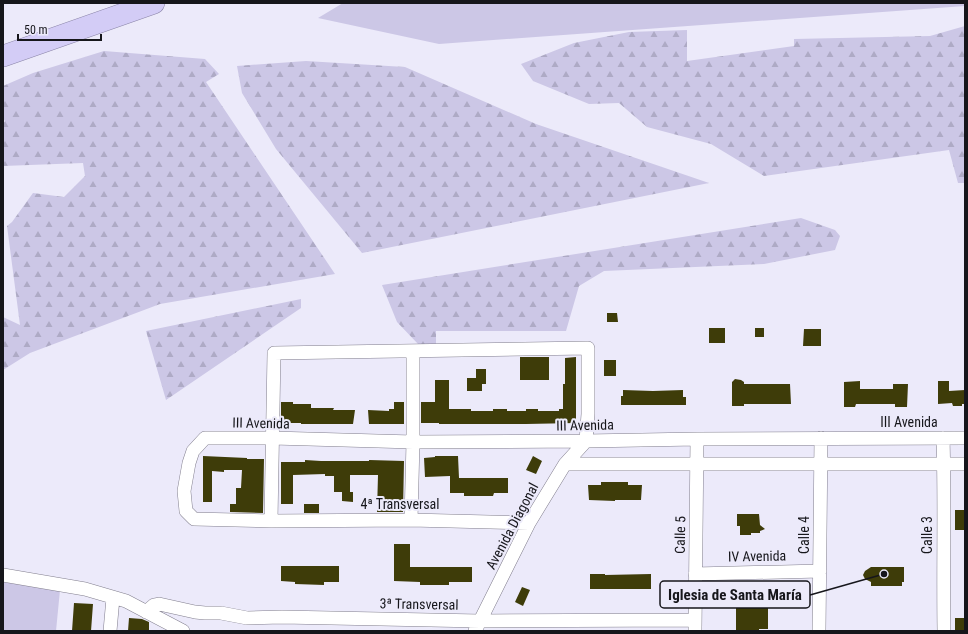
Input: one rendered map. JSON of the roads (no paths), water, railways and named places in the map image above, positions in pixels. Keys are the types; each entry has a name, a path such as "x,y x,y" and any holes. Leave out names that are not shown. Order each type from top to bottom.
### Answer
{"highway":[{"path":"3,56 154,3"}],"street":[{"path":"271,521 274,353 588,348 588,414 586,441"},
{"path":"411,520 413,351"},
{"name":"III Avenida","path":"189,514 186,511 184,491 189,462 193,451 205,438 273,438 413,442 965,438"},
{"name":"Calle 4","path":"819,631 821,438"},
{"name":"Calle 3","path":"943,438 944,631"},
{"name":"Calle 5","path":"695,626 697,439"},
{"name":"Avenida Diagonal","path":"478,626 529,523 565,464 586,441"},
{"path":"565,464 965,464"},
{"name":"4ª Transversal","path":"189,514 194,519 271,521 411,520 529,523"},
{"name":"IV Avenida","path":"695,574 820,571"},
{"path":"3,575 85,589 126,602 183,631"},
{"path":"110,631 113,598"},
{"name":"3ª Transversal","path":"146,612 154,605 159,604 194,612 221,613 247,618 290,617 478,626 695,626"}],"place":[{"name":"Iglesia de Santa María","path":"884,574"}]}
